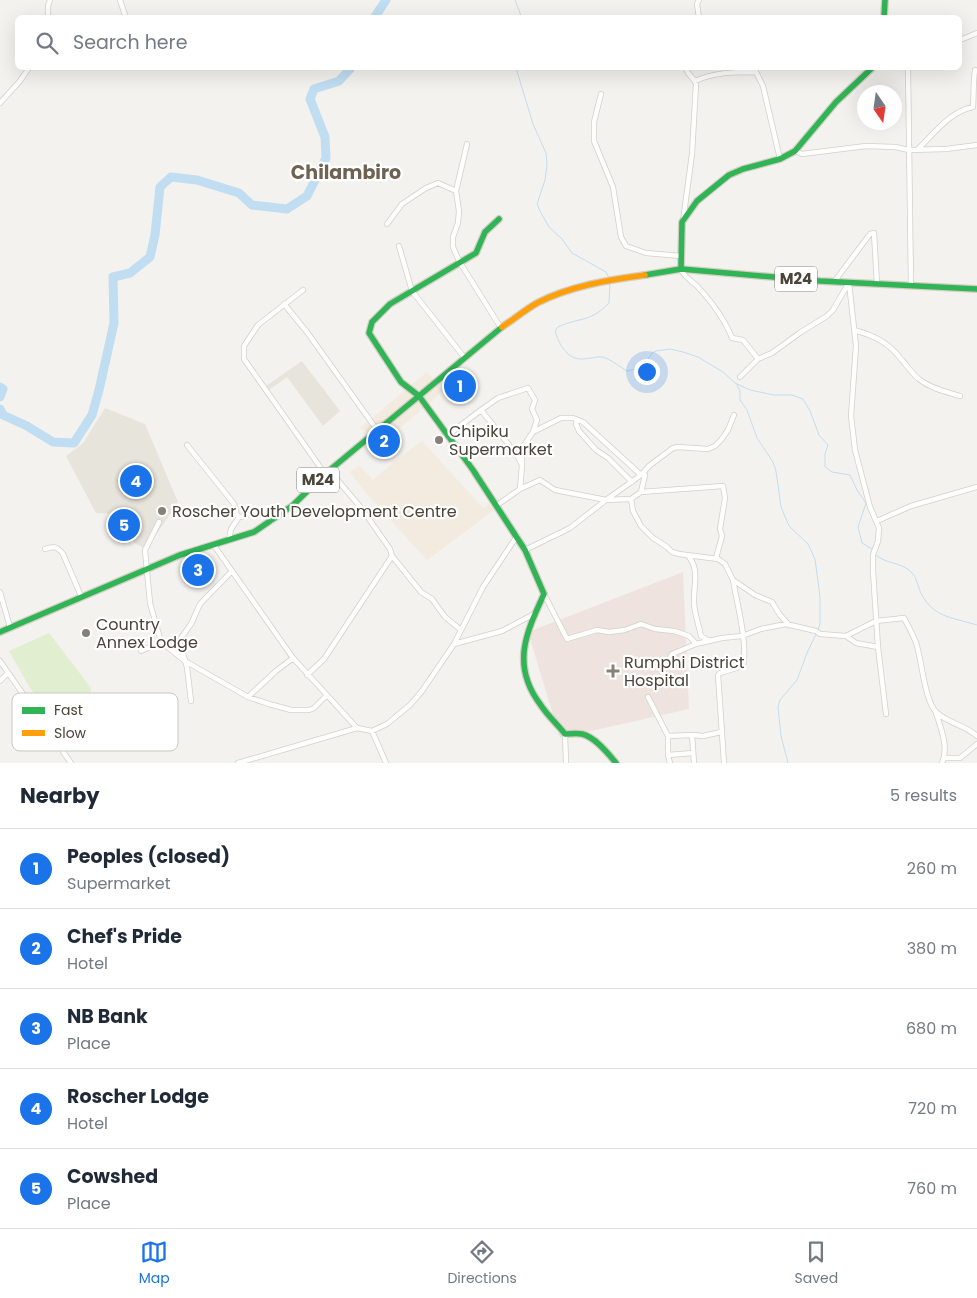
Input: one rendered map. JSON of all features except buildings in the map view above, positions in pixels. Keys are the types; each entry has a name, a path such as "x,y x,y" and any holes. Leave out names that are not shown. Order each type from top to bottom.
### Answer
{"main road":[{"path":"884,15 885,0"},
{"path":"681,269 682,222 696,202 729,175 743,168 780,159 795,151 836,102 870,70"},
{"path":"499,219 483,234 480,249 390,304 372,322 369,333 401,382 419,396 448,435 525,550 544,594 534,614 523,646 522,658 528,685 538,702 565,734 582,734 616,763"},
{"name":"M24","path":"0,632 146,568 213,544 254,532 292,506 327,472 501,328 536,304 564,291 615,279 681,269 848,284 977,290"}],"street":[{"path":"48,15 50,0"},
{"path":"120,0 125,15"},
{"path":"698,0 699,15"},
{"path":"962,39 977,33"},
{"path":"0,103 28,70"},
{"path":"687,70 690,77 695,81"},
{"path":"695,81 706,76 755,70 764,86 780,159"},
{"path":"908,70 911,286"},
{"path":"918,149 948,119 973,106 972,86 975,70"},
{"path":"682,222 692,154 695,81"},
{"path":"601,94 594,122 594,141 613,187 622,237 626,246 646,253 681,256"},
{"path":"467,144 456,191 459,210 458,223 453,237 453,247 459,261 501,328"},
{"path":"795,151 802,154 866,146 894,147 909,150 946,149 977,145"},
{"path":"387,224 402,204 426,188 438,183 456,191"},
{"path":"834,282 870,234 874,233 876,284"},
{"path":"399,246 412,291 464,357"},
{"path":"681,269 683,274 698,287 710,302 732,338 743,340 758,359"},
{"path":"740,377 758,359 772,353 827,316 848,284"},
{"path":"848,284 856,346 851,416 855,450 870,507 879,528 878,541 873,555 878,647 886,714"},
{"path":"303,290 258,325 244,346 244,359 327,472 362,509 390,549 392,556 421,592 432,599 445,617 461,630"},
{"path":"284,304 307,332 378,430"},
{"path":"854,330 875,336 891,347 922,382 960,396"},
{"path":"448,435 498,398 528,388 535,400 532,409 536,417 536,423 533,432 522,448 520,489"},
{"path":"481,410 517,455 522,465"},
{"path":"525,550 570,528 632,482 673,448 708,449 715,446 724,435 734,415"},
{"path":"533,432 561,418 572,418 582,422 641,475 645,475 641,492"},
{"path":"578,420 576,424 579,432 632,482"},
{"path":"187,445 234,504 236,515 239,517"},
{"path":"496,506 520,489 540,480 555,490 606,500 631,499 641,492 723,486 725,498 720,529 722,536 716,558"},
{"path":"877,521 910,506 977,487"},
{"path":"970,490 977,494"},
{"path":"631,499 641,526 653,538 672,552 689,557 716,558 725,564 733,580 744,661 743,666 718,675 724,763"},
{"path":"230,540 231,529 239,517 252,512 260,513 264,511 272,521"},
{"path":"158,522 144,550 150,603 161,642 185,661 248,697 291,710 304,710 314,708 326,696"},
{"path":"238,763 357,728 372,731 387,724 422,692 454,644 483,587 517,536"},
{"path":"213,544 293,658 357,728"},
{"path":"45,549 53,546 58,548 63,554 81,596"},
{"path":"307,675 324,659 392,556"},
{"path":"689,557 693,562 695,572 694,605 701,636 709,641"},
{"path":"191,701 190,686 180,641 192,624 200,604 232,571"},
{"path":"733,580 755,595 772,602 789,625"},
{"path":"0,592 10,628"},
{"path":"544,594 567,638 597,630 609,632 625,630 641,624 689,636 696,644"},
{"path":"454,644 502,631 534,614"},
{"path":"846,636 876,621 904,618 916,643 925,688 936,712 944,737 943,760 960,758 977,744"},
{"path":"662,673 672,654 696,644 742,636 770,627 789,625 846,636 856,643 878,647"},
{"path":"141,651 161,642 180,641"},
{"path":"248,697 293,658"},
{"path":"0,661 22,693"},
{"path":"0,681 8,673"},
{"path":"648,697 668,736 670,763"},
{"path":"936,712 977,736"},
{"path":"372,731 386,763"},
{"path":"668,736 703,736 721,732"},
{"path":"565,734 566,763"},
{"path":"692,735 694,763"},
{"path":"63,751 71,763"},
{"path":"668,755 693,753"}],"shaded area":[{"path":"302,361 340,411 323,426 287,377 269,390 266,386"},
{"path":"427,372 443,391 384,442 360,428"},
{"path":"105,408 145,424 178,502 147,549 134,543 130,515 96,513 66,456 83,443"},
{"path":"422,441 483,508 489,504 494,510 427,560 365,492 350,472 359,465 373,480"},
{"name":"Rumphi District Hospital","path":"683,572 689,709 560,738 528,632"}],"green space":[{"path":"49,633 91,688 90,693 34,693 9,651"}],"waterway":[{"path":"376,15 386,0"},
{"path":"515,0 521,15"},
{"path":"0,409 3,415 27,426 53,442 74,443 92,415 99,390 114,323 113,277 130,273 150,257 155,235 160,187 171,177 197,180 239,193 252,205 287,209 307,196 326,158 325,137 310,99 314,89 339,81 349,70"},
{"path":"517,70 533,124 546,153 545,180 537,204 549,227 562,239 572,253 606,272 609,278"},
{"path":"610,282 609,303 596,314 565,324 558,327 555,331 564,350 577,359 603,357 627,371 640,368 652,353 670,349 698,357 723,372 735,383 750,390 774,395 792,395 803,399 810,411 819,435 828,445 825,454 825,467 832,472 850,475 866,503 858,527 862,543 872,549 873,552"},
{"path":"737,385 740,391 740,400 747,410 757,438 773,462 781,507 789,526 808,544 815,559 820,597 820,624 818,630"},
{"path":"0,387 3,389 0,397"},
{"path":"876,555 910,571 916,579 927,603 939,613 977,625"},
{"path":"788,763 781,736 778,707 780,700 797,680 816,634"}],"traffic: fast":[{"path":"884,15 885,0"},
{"path":"681,269 682,222 697,201 729,175 743,169 780,159 795,151 836,102 870,70"},
{"path":"499,219 485,232 476,253 390,304 372,322 369,333 401,382 419,396 473,470 525,550 544,594 532,622 524,649 526,676 531,690 543,708 565,734 582,734 592,738 616,763"},
{"path":"645,275 681,269 820,281 977,289"},
{"path":"0,632 180,555 254,532 292,506 325,474 502,327"}],"traffic: slow":[{"path":"502,327 537,303 563,292 603,282 645,275"}],"place":[{"name":"Peoples (closed)","path":"460,386"},
{"name":"Chipiku Supermarket","path":"439,440"},
{"name":"Chef's Pride","path":"384,441"},
{"name":"Roscher Lodge","path":"136,481"},
{"name":"Roscher Youth Development Centre","path":"162,511"},
{"name":"Cowshed","path":"124,525"},
{"name":"NB Bank","path":"198,570"},
{"name":"Country Annex Lodge","path":"86,633"},
{"name":"Rumphi District Hospital","path":"613,671"}],"district":[{"name":"Chilambiro","path":"346,172"}]}
